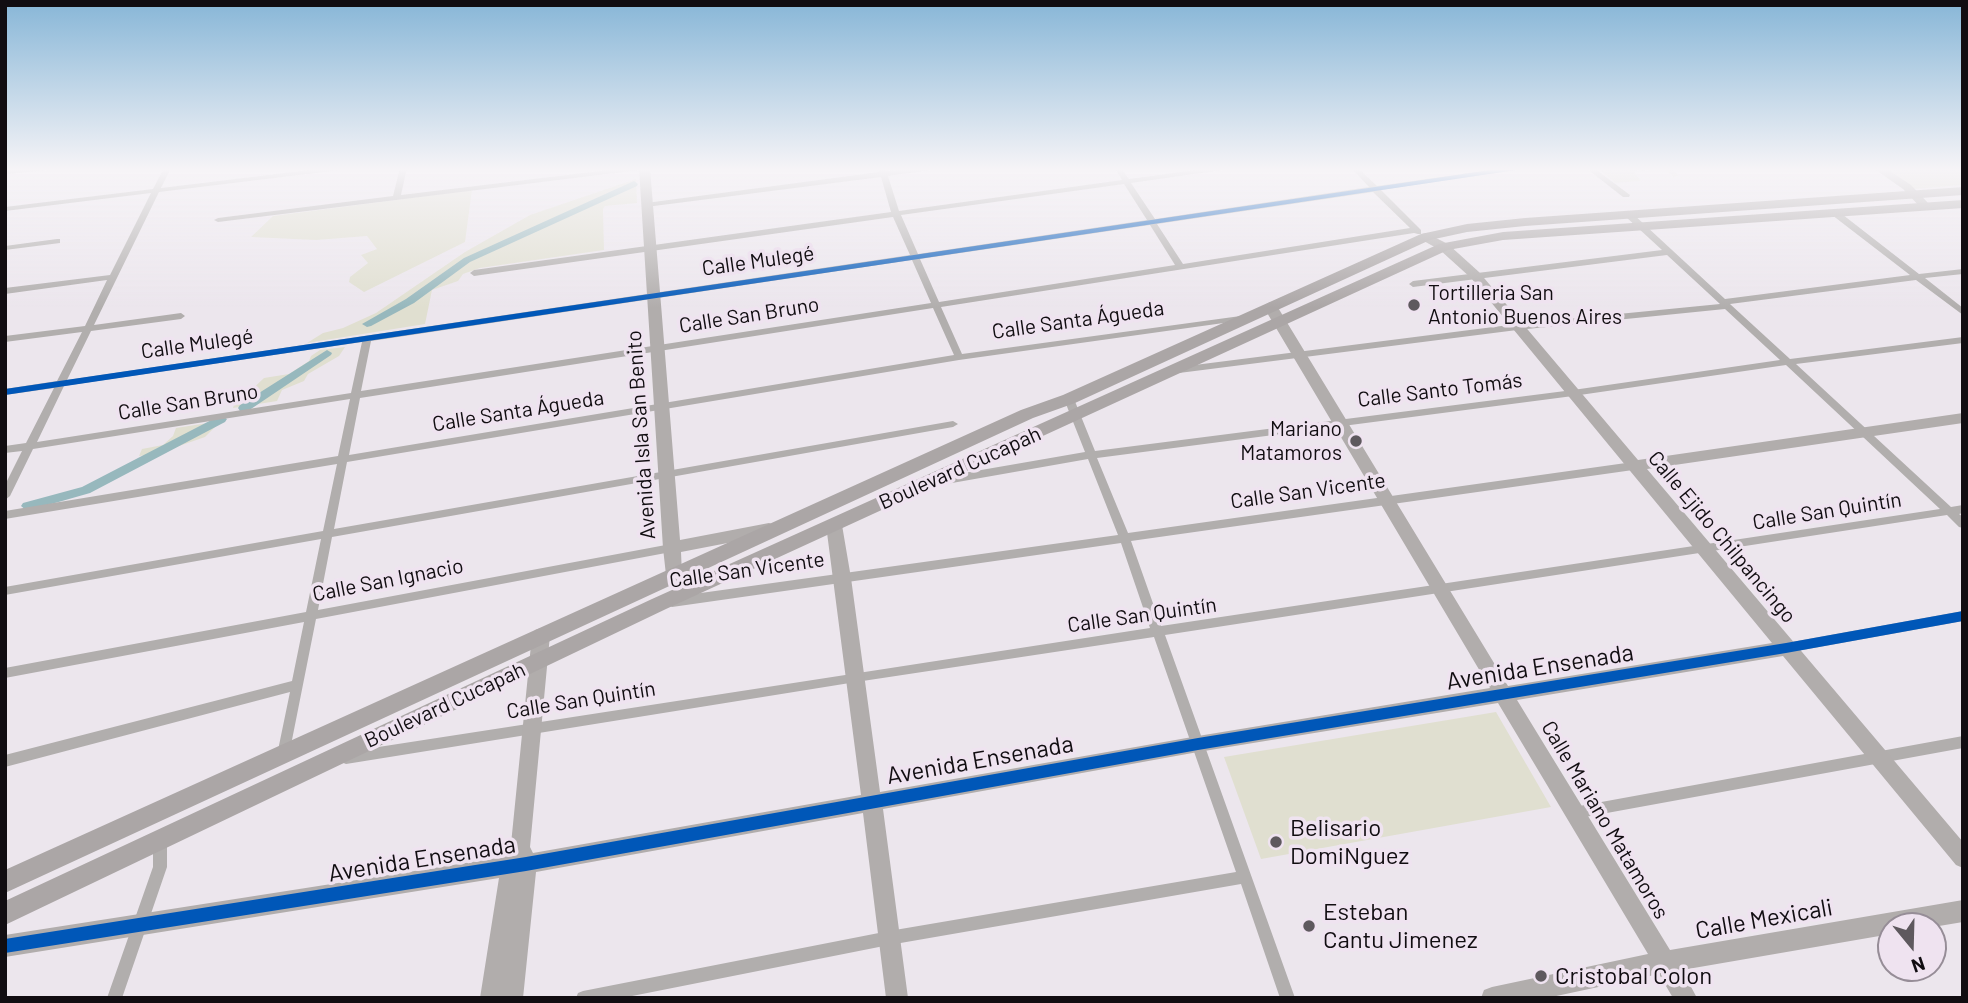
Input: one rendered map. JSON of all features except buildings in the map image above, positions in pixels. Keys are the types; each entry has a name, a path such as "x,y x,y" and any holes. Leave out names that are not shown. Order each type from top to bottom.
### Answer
{"main road":[{"name":"Boulevard Cucapah","path":"5,913 659,604 1444,247 1503,236 1711,215"},
{"name":"Boulevard Cucapah","path":"5,882 541,635 1027,414 1069,398 1420,233 1467,228 1790,215"},
{"path":"1027,414 1036,418 1040,425 1039,431"}],"street":[{"path":"5,496 144,215"},
{"path":"218,220 257,215"},
{"name":"Avenida Isla San Benito","path":"647,215 674,575"},
{"path":"474,272 890,215"},
{"path":"896,215 959,357"},
{"path":"1148,215 1181,267"},
{"name":"Calle Mulegé","path":"5,392 1195,215"},
{"path":"1401,215 1420,233"},
{"path":"1837,215 1963,312"},
{"path":"1635,221 1963,524"},
{"name":"Calle Ejido Chilpancingo","path":"1420,233 1444,247 1475,275 1963,858"},
{"name":"Calle San Bruno","path":"5,450 1181,267 1420,233"},
{"path":"5,248 57,241"},
{"path":"1413,284 1668,252"},
{"path":"1176,370 1724,304 1963,271"},
{"path":"5,291 113,276"},
{"name":"Calle Mariano Matamoros","path":"1269,306 1686,998"},
{"path":"5,339 181,316"},
{"name":"Calle Santa Águeda","path":"5,515 959,357 1245,317"},
{"path":"283,755 367,338"},
{"name":"Calle Santo Tomás","path":"922,485 1090,455 1573,394 1787,362 1963,340"},
{"path":"1069,398 1159,632 1288,998"},
{"name":"Calle San Vicente","path":"659,604 1963,418"},
{"path":"5,591 953,424"},
{"name":"Calle San Quintín","path":"326,761 856,677 1963,509"},
{"path":"834,525 897,998"},
{"name":"Calle San Ignacio","path":"5,673 778,528"},
{"name":"Avenida Ensenada","path":"5,946 1198,744 1786,648 1963,616"},
{"path":"512,998 519,858 541,635"},
{"path":"5,761 298,685"},
{"path":"1574,813 1963,742"},
{"path":"114,998 160,867 160,839"},
{"path":"491,998 519,858"},
{"path":"583,998 889,938 1244,877"},
{"name":"Calle Mexicali","path":"1492,998 1664,962 1963,911"}],"shaded area":[{"path":"469,215 465,242 364,292 349,282 350,277 368,263 361,255 377,249 367,236 316,240 251,237 273,216"},
{"path":"530,215 603,215 604,250 480,268 463,274 458,281 432,290 425,324 307,343 323,333 343,328 376,313 465,252"},
{"path":"345,347 339,356 308,374 304,381 282,390 277,401 233,408 237,395 247,394 264,378 289,374 320,350"},
{"path":"221,421 205,437 156,454 139,456 142,449 163,445 173,436 176,428"},
{"path":"1496,712 1551,807 1261,859 1224,757"}],"waterway":[{"path":"367,324 410,301 467,260 566,215"},
{"path":"244,408 327,353"},
{"path":"27,506 86,490 221,419"}],"cycle path":[{"path":"5,392 1200,215"},
{"path":"5,946 526,864 1198,744 1786,648 1963,616"}],"place":[{"name":"Tortilleria San Antonio Buenos Aires","path":"1414,305"},
{"name":"Mariano Matamoros","path":"1356,441"},
{"name":"Belisario DomiNguez","path":"1276,842"},
{"name":"Esteban Cantu Jimenez","path":"1309,926"},
{"name":"Cristobal Colon","path":"1541,976"}]}
